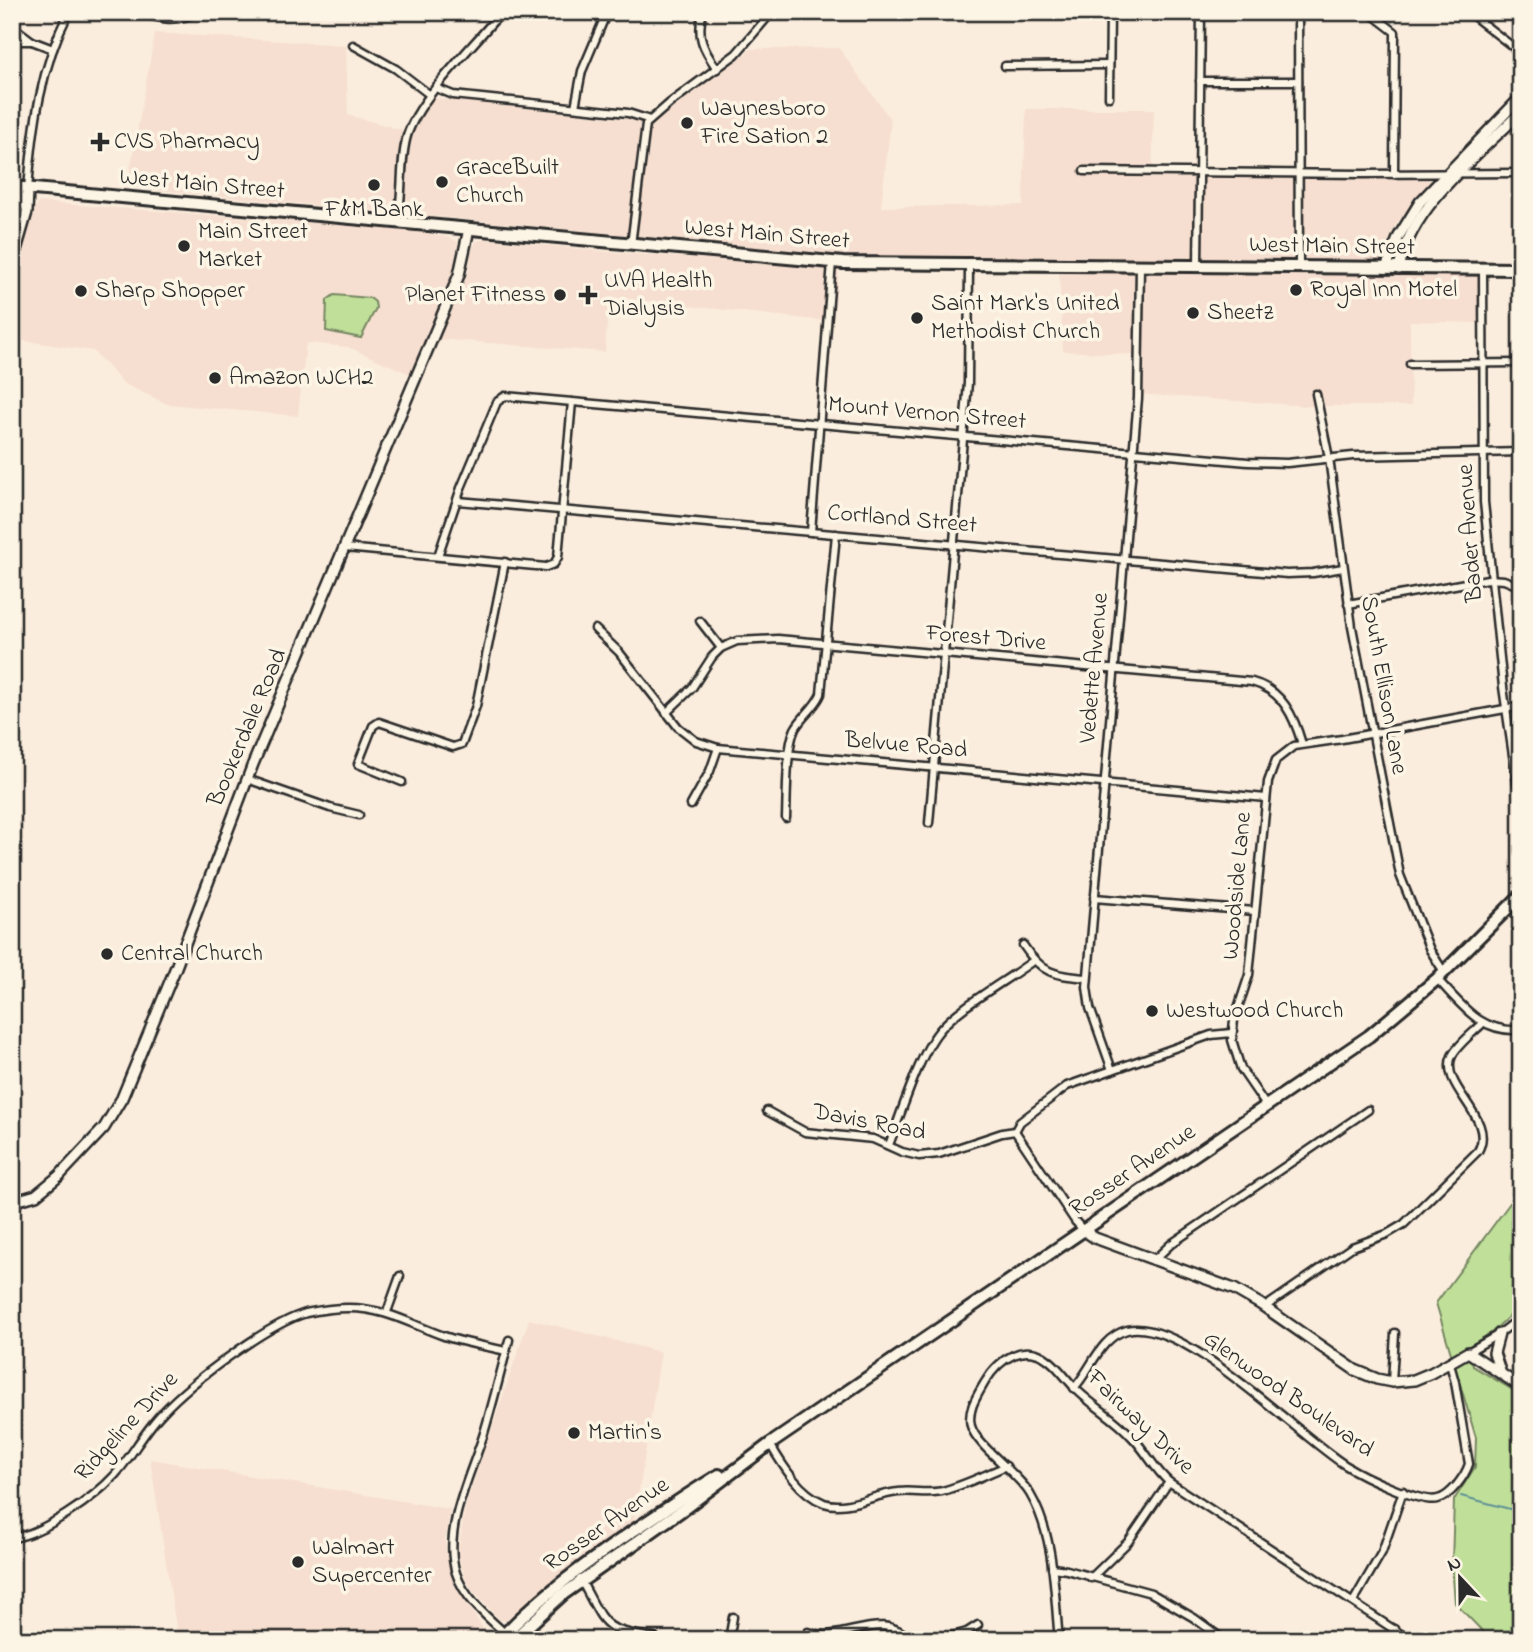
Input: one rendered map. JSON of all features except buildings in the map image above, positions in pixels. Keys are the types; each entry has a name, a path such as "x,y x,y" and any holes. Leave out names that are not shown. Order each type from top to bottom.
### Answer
{"main road":[{"name":"West Main Street","path":"12,187 832,262 1521,269"},
{"name":"Rosser Avenue","path":"506,1638 529,1623 578,1576 685,1508 770,1444 1369,1036 1440,976 1521,895"}],"street":[{"path":"12,264 27,212 35,113 44,71 69,12"},
{"path":"139,12 169,20 197,12"},
{"path":"484,12 495,20"},
{"path":"397,222 406,140 415,118 430,95 501,12"},
{"path":"575,107 582,71 607,12"},
{"path":"703,12 699,28 701,42 716,69"},
{"path":"631,245 645,128 650,120 743,48 772,12"},
{"path":"1109,97 1110,12"},
{"path":"1198,267 1200,12"},
{"path":"1298,12 1299,267"},
{"path":"1369,12 1395,32 1394,174"},
{"path":"1468,12 1521,53"},
{"path":"12,26 32,41 53,49"},
{"path":"12,41 32,41"},
{"path":"353,45 396,69 430,95"},
{"path":"1005,66 1109,65"},
{"path":"1200,81 1298,81"},
{"path":"436,88 453,95 628,113 650,120"},
{"path":"1386,268 1409,219 1445,174 1521,97"},
{"path":"1399,269 1402,253 1418,223 1441,192 1521,111"},
{"path":"1084,171 1200,174 1521,173"},
{"path":"12,228 28,189"},
{"name":"Bookerdale Road","path":"12,1202 32,1197 47,1188 98,1135 113,1115 176,967 247,779 458,275 469,229"},
{"path":"811,532 832,262"},
{"path":"929,823 964,437 970,339 969,265"},
{"name":"Vedette Avenue","path":"1112,1070 1090,1008 1087,978 1134,452 1138,398 1140,266"},
{"name":"Bader Avenue","path":"1483,269 1485,510 1506,709 1517,783 1521,793"},
{"path":"1410,364 1521,363"},
{"name":"South Ellison Lane","path":"1316,394 1329,458 1348,604 1405,890 1440,976 1482,1024"},
{"name":"Mount Vernon Street","path":"438,556 501,397 1268,463 1329,458 1521,452"},
{"path":"345,548 546,567 554,564 558,557 572,402"},
{"name":"Cortland Street","path":"458,500 1287,574 1343,568"},
{"path":"786,818 792,741 796,727 816,705 821,694 836,534"},
{"path":"402,782 359,764 373,726 379,722 453,747 462,744 476,706 505,562"},
{"path":"1348,604 1493,579 1521,587"},
{"path":"666,713 692,688 721,648 700,621"},
{"name":"Belvue Road","path":"594,629 619,652 678,727 696,741 718,748 1266,798"},
{"name":"Forest Drive","path":"721,648 737,641 779,639 1258,684 1272,691 1282,701 1294,720 1302,744"},
{"path":"1372,734 1521,706"},
{"name":"Woodside Lane","path":"1267,1107 1238,1065 1232,1034 1234,1020 1248,983 1269,774 1276,760 1287,749 1302,744 1372,734"},
{"path":"691,805 710,771 718,748"},
{"path":"247,779 330,808 359,815"},
{"path":"1094,898 1255,911"},
{"path":"1023,945 1034,960 1053,974 1087,978"},
{"path":"889,1145 932,1041 944,1024 1034,960"},
{"path":"1265,1307 1352,1247 1405,1224 1478,1151 1482,1140 1478,1122 1455,1081 1450,1065 1456,1051 1482,1024 1496,1030 1521,1030"},
{"name":"Davis Road","path":"767,1111 805,1132 863,1136 910,1155 927,1156 1015,1131 1020,1122 1062,1088 1211,1035 1232,1034"},
{"path":"1153,1261 1171,1244 1368,1110"},
{"path":"1015,1131 1083,1230 1095,1238 1153,1261 1234,1289 1265,1307 1355,1370 1377,1379 1392,1382 1423,1377 1450,1364 1521,1317"},
{"path":"387,1312 400,1276"},
{"name":"Ridgeline Drive","path":"12,1538 37,1532 95,1493 116,1474 156,1419 187,1389 268,1331 306,1313 350,1308 387,1312 448,1337 506,1351"},
{"name":"Glenwood Boulevard","path":"1074,1388 1099,1352 1115,1336 1128,1329 1153,1331 1223,1369 1344,1464 1423,1499 1441,1499 1468,1468 1469,1457 1450,1364"},
{"path":"1392,1382 1395,1333"},
{"path":"1499,1334 1494,1353 1501,1373"},
{"path":"506,1638 461,1586 454,1566 452,1545 461,1500 484,1433 509,1340"},
{"path":"1468,1352 1521,1387"},
{"name":"Fairway Drive","path":"1059,1640 1052,1568 1045,1529 1035,1503 1023,1483 979,1440 970,1423 974,1402 997,1365 1018,1353 1039,1354 1051,1362 1074,1388 1115,1419 1135,1439 1155,1468 1169,1482 1410,1640"},
{"path":"770,1444 799,1484 819,1500 831,1504 844,1504 902,1491 947,1490 1006,1466"},
{"path":"1091,1578 1128,1542 1169,1482"},
{"path":"1353,1602 1381,1552 1403,1491"},
{"path":"1052,1568 1151,1593 1186,1613 1224,1640"},
{"path":"578,1576 605,1623 620,1631 656,1637"},
{"path":"729,1640 733,1617"},
{"path":"808,1632 830,1636 884,1625 897,1630 909,1640"},
{"path":"938,1640 967,1632 978,1625"},
{"path":"1388,1640 1394,1629"}],"shaded area":[{"path":"155,33 346,45 348,115 402,130 424,97 654,122 751,49 839,48 891,120 881,207 1023,205 1026,109 1154,109 1152,178 1434,179 1396,224 1382,260 866,258 127,187"},
{"path":"39,202 411,230 458,242 454,270 410,374 348,347 306,343 298,416 167,404 124,384 93,351 12,339 12,282 33,211"},
{"path":"486,239 612,252 839,269 833,322 609,297 605,352 436,339 469,271 472,248 477,241"},
{"path":"1059,271 1478,276 1478,323 1410,321 1411,406 1307,406 1135,394 1134,355 1063,351"},
{"path":"529,1319 661,1352 634,1524 532,1598 507,1621 500,1620 471,1589 458,1553 465,1507"},
{"path":"150,1459 450,1509 445,1542 455,1585 486,1633 481,1640 178,1640"}],"green space":[{"path":"334,295 370,298 375,302 376,308 361,338 326,331 327,300"},
{"path":"1521,1188 1521,1305 1491,1333 1469,1346 1473,1366 1521,1395 1521,1640 1495,1640 1488,1637 1455,1603 1452,1564 1454,1500 1475,1467 1476,1438 1436,1303"}],"waterway":[{"path":"1461,1496 1521,1512"}],"place":[{"name":"Waynesboro Fire Sation 2","path":"687,123"},
{"name":"CVS Pharmacy","path":"100,142"},
{"name":"GraceBuilt Church","path":"442,182"},
{"name":"F&M Bank","path":"374,185"},
{"name":"Main Street Market","path":"184,246"},
{"name":"Royal Inn Motel","path":"1296,290"},
{"name":"Sharp Shopper","path":"81,291"},
{"name":"Planet Fitness","path":"560,295"},
{"name":"UVA Health Dialysis","path":"588,295"},
{"name":"Sheetz","path":"1193,313"},
{"name":"Saint Mark's United Methodist Church","path":"917,318"},
{"name":"Amazon WCH2","path":"215,378"},
{"name":"Central Church","path":"107,954"},
{"name":"Westwood Church","path":"1152,1011"},
{"name":"Martin's","path":"574,1433"},
{"name":"Walmart Supercenter","path":"298,1562"}]}
